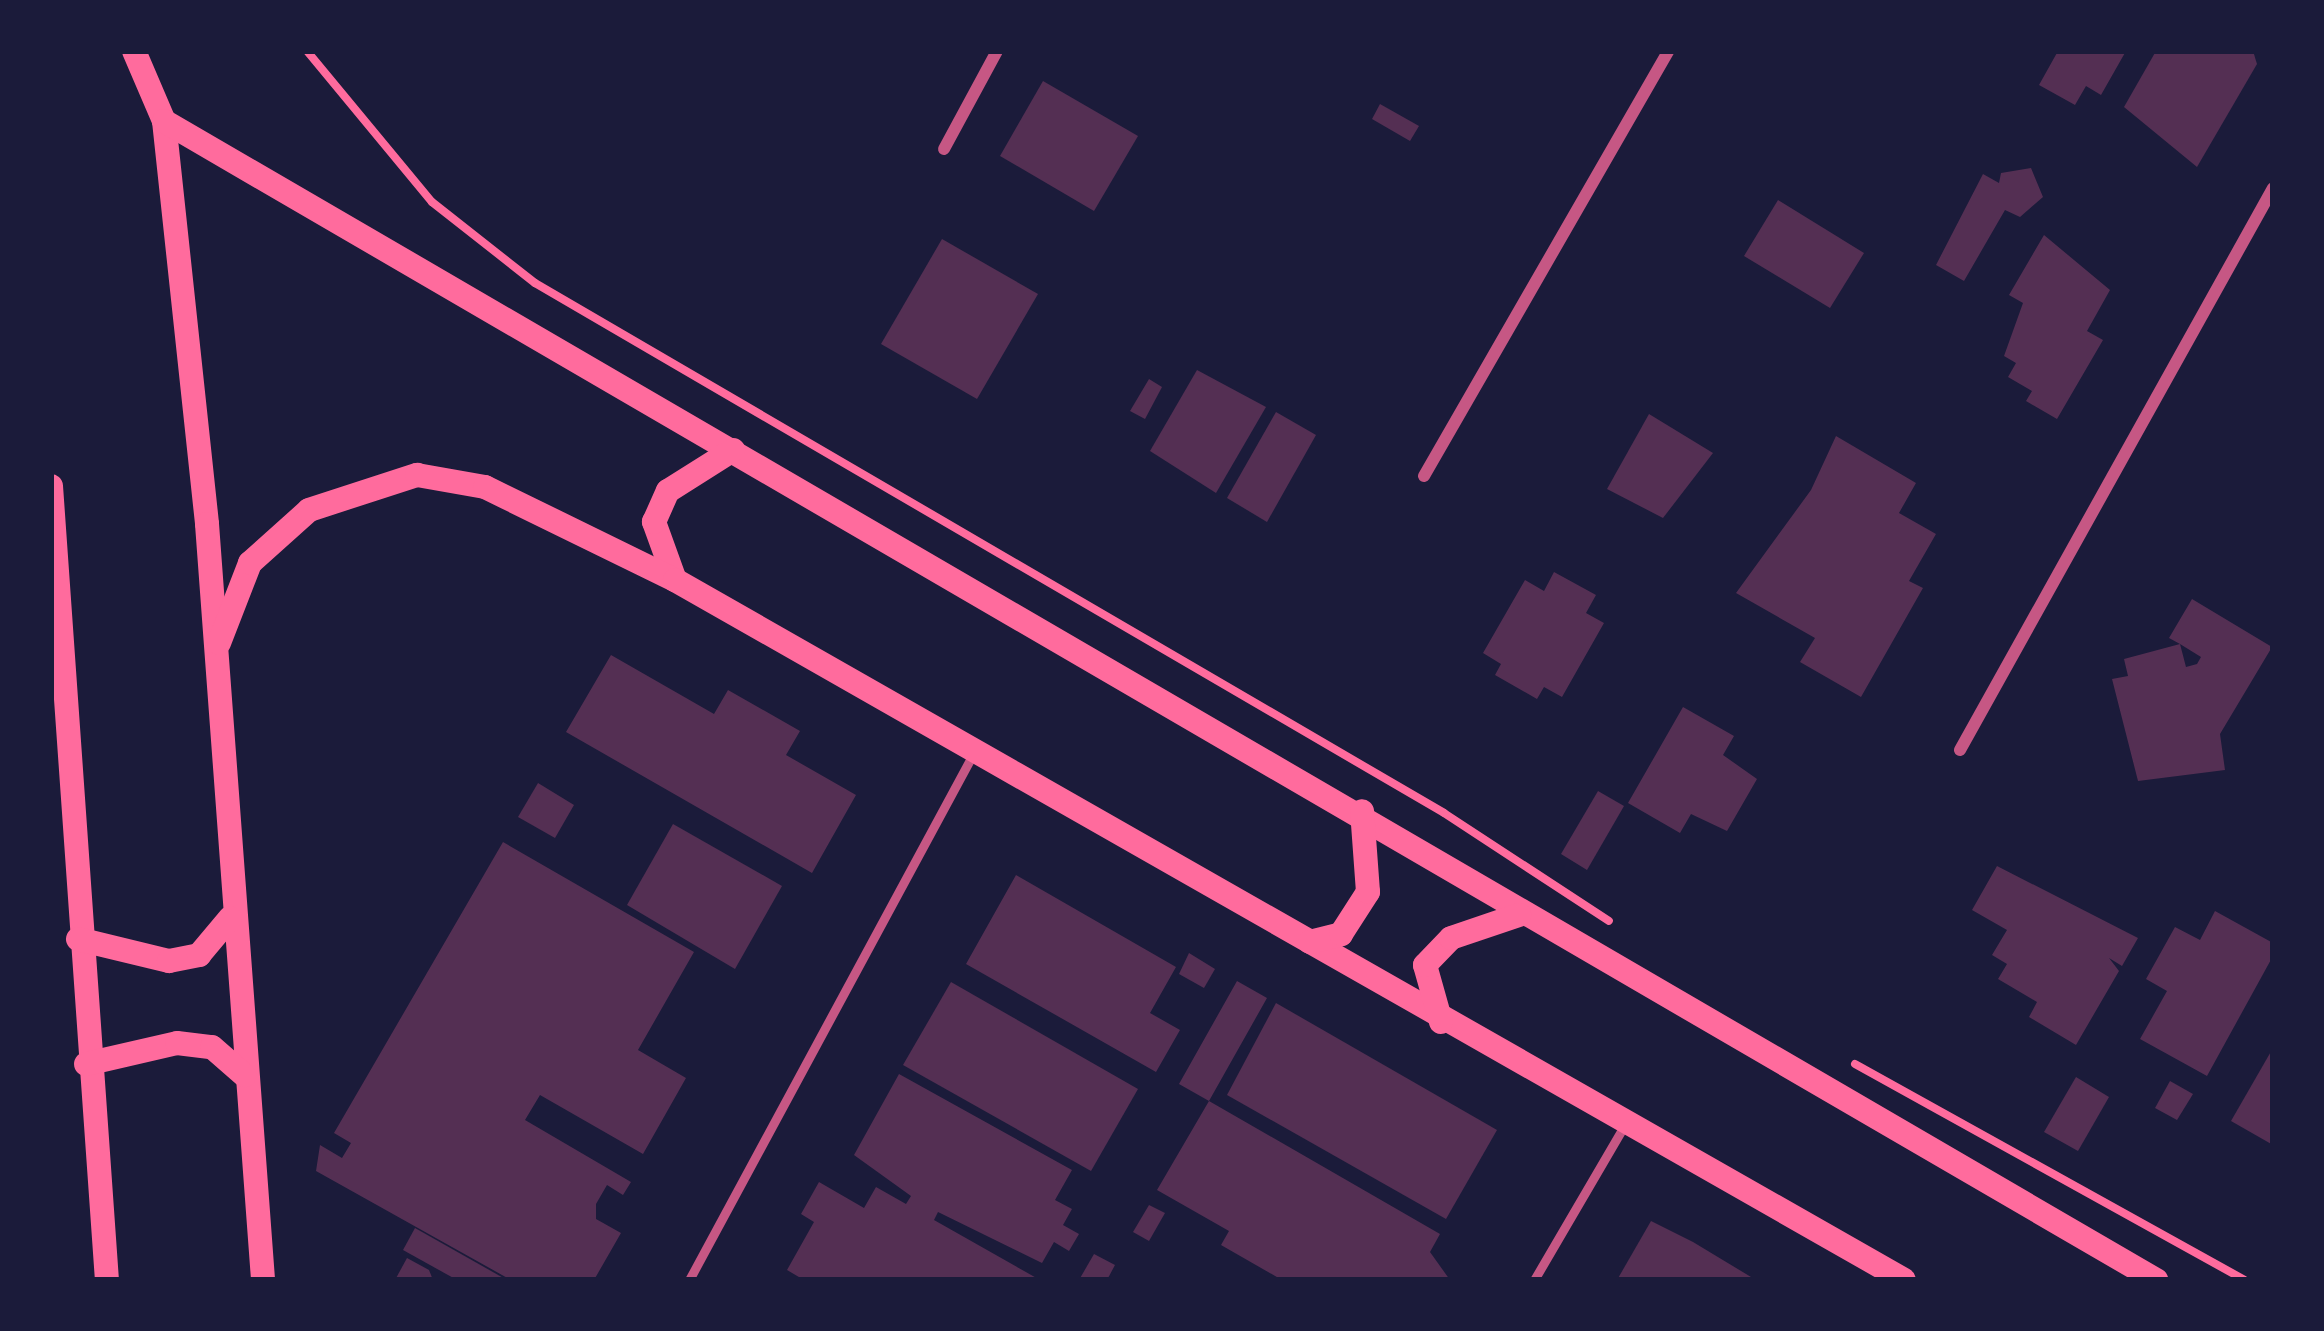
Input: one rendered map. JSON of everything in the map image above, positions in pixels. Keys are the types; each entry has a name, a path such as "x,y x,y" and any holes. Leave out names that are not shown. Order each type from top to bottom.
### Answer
{"main road":[{"path":"134,51 164,122 219,643 230,918 263,1280"},
{"path":"164,122 1362,812 1519,915 2156,1280"},
{"path":"675,580 653,522 668,491 733,450"},
{"path":"219,643 250,563 276,535 362,484 417,475 485,487 675,580 972,756 1904,1280"},
{"path":"51,486 86,1064 107,1280"},
{"path":"1310,942 1341,934 1368,892 1362,812"},
{"path":"1441,1022 1425,965 1451,938 1519,915"},
{"path":"78,939 169,961 199,955 230,918"},
{"path":"86,1064 177,1043 212,1047 244,1075"}],"street":[{"path":"944,149 997,51"},
{"path":"1424,476 1668,51"},
{"path":"1960,749 2273,188"}],"lane":[{"path":"689,1280 972,756"},
{"path":"1534,1280 1626,1122"}],"path":[{"path":"307,51 432,202 535,283 1424,801 1614,924"},
{"path":"1833,1052 2244,1280"}],"building":[{"path":"2058,51 2126,51 2101,95 2086,86 2075,105 2039,85"},
{"path":"2156,51 2253,51 2257,64 2197,167 2124,107"},
{"path":"1043,81 1138,136 1094,211 1000,156"},
{"path":"1380,104 1419,126 1410,141 1372,119"},
{"path":"2031,168 2043,197 2020,217 2005,210 1964,281 1936,265 1983,174 1999,183 2001,173"},
{"path":"1778,200 1864,253 1830,308 1744,256"},
{"path":"2044,235 2110,290 2087,331 2103,340 2057,419 2026,401 2032,391 2008,377 2016,363 2004,356 2023,303 2009,295"},
{"path":"942,239 1038,294 977,399 881,344"},
{"path":"1197,370 1266,407 1216,493 1150,451"},
{"path":"1149,379 1162,387 1145,419 1130,411"},
{"path":"1276,412 1316,435 1267,522 1227,498"},
{"path":"1649,414 1713,453 1663,518 1607,489"},
{"path":"1836,436 1916,483 1899,513 1936,534 1909,581 1923,588 1861,697 1800,662 1815,638 1736,593 1811,490"},
{"path":"1554,572 1596,595 1586,613 1604,623 1562,697 1544,687 1537,699 1495,675 1501,664 1483,653 1525,580 1544,591"},
{"path":"2192,599 2272,647 2220,734 2225,770 2138,781 2112,679 2128,676 2124,659 2180,644 2169,638","holes":["2180,644 2201,657 2197,664 2186,667"]},
{"path":"611,655 714,714 728,690 800,731 786,755 856,795 812,873 566,732"},
{"path":"1683,707 1734,736 1723,755 1757,779 1727,831 1691,814 1680,833 1628,803"},
{"path":"538,783 574,805 555,838 518,817"},
{"path":"1598,791 1624,806 1587,870 1561,854"},
{"path":"673,824 782,886 735,969 627,905"},
{"path":"503,842 694,952 638,1050 686,1078 643,1154 540,1095 525,1120 631,1182 623,1195 607,1185 596,1204 596,1219 621,1233 594,1280 511,1280 316,1171 320,1145 342,1158 351,1143 334,1133"},
{"path":"1997,866 2138,938 2122,966 2109,958 2119,971 2076,1045 2029,1017 2037,1002 1998,979 2007,964 1992,955 2007,930 1972,910"},
{"path":"1016,875 1176,967 1150,1013 1180,1030 1156,1072 966,964"},
{"path":"2215,911 2273,943 2273,956 2207,1076 2140,1039 2167,991 2146,979 2175,927 2200,940"},
{"path":"1189,953 1215,969 1204,988 1179,974"},
{"path":"1237,981 1267,998 1209,1101 1179,1084"},
{"path":"951,982 1138,1089 1091,1171 903,1065"},
{"path":"1276,1003 1497,1130 1446,1219 1227,1095"},
{"path":"2273,1048 2273,1145 2231,1121"},
{"path":"899,1074 1072,1170 1055,1200 1072,1209 1063,1225 1079,1234 1069,1251 1054,1242 1042,1263 938,1212 934,1220 1040,1280 804,1280 787,1270 814,1222 801,1214 819,1182 864,1208 876,1187 906,1204 911,1196 854,1155"},
{"path":"2076,1077 2109,1097 2078,1151 2044,1132"},
{"path":"2170,1081 2193,1094 2177,1120 2155,1108"},
{"path":"1209,1101 1440,1234 1430,1252 1450,1280 1282,1280 1221,1245 1229,1231 1157,1190"},
{"path":"1149,1205 1165,1213 1149,1241 1133,1232"},
{"path":"1651,1221 1693,1242 1756,1280 1617,1280"},
{"path":"415,1228 507,1280 457,1280 403,1250"},
{"path":"1094,1254 1115,1265 1107,1280 1079,1280"},
{"path":"407,1258 429,1270 433,1280 395,1280"}]}
